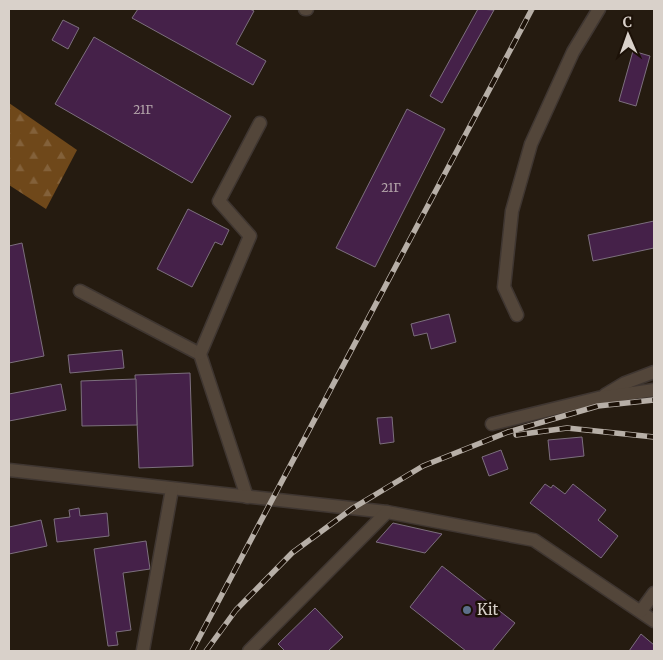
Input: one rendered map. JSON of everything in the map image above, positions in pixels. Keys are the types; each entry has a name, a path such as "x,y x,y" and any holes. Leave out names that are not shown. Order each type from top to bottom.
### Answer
{"street":[{"path":"517,316 504,287 512,211 531,144 573,52 599,9"},
{"path":"247,497 200,354 250,236 219,201 260,123"},
{"path":"80,291 200,354"},
{"path":"598,398 625,383 654,372"},
{"path":"492,424 598,398 654,390"},
{"path":"9,470 387,512 534,540 654,621"},
{"path":"143,650 172,489"},
{"path":"248,651 387,512"},
{"path":"641,611 654,593"}],"green space":[{"path":"9,103 77,150 46,209 9,185"}],"building":[{"path":"138,9 250,9 254,11 236,44 266,61 253,85 132,18"},
{"path":"478,9 494,10 442,103 430,96"},
{"path":"63,20 79,28 68,49 52,40"},
{"path":"94,37 231,116 192,183 55,104"},
{"path":"633,51 650,56 636,106 619,101"},
{"path":"407,109 445,129 375,267 336,248"},
{"path":"188,209 229,230 222,245 215,242 192,287 157,269"},
{"path":"654,221 654,248 593,261 588,235"},
{"path":"22,243 44,356 9,363 9,246"},
{"path":"449,314 456,342 431,349 427,333 414,336 411,324"},
{"path":"122,350 124,368 70,373 68,355"},
{"path":"190,373 193,466 139,468 135,375"},
{"path":"136,379 137,425 82,426 81,381"},
{"path":"61,384 66,410 9,421 9,394"},
{"path":"392,417 394,442 380,444 377,418"},
{"path":"582,437 584,456 550,460 548,440"},
{"path":"501,450 508,469 489,476 482,457"},
{"path":"545,484 551,488 553,485 565,494 573,484 606,510 598,520 618,536 601,558 530,503"},
{"path":"79,508 80,516 107,513 109,536 57,542 54,519 70,517 69,510"},
{"path":"41,520 47,546 9,554 9,527"},
{"path":"393,523 442,534 425,553 376,542"},
{"path":"146,541 150,569 123,573 131,630 116,632 118,645 108,646 94,549"},
{"path":"442,566 515,623 492,651 466,651 410,607"},
{"path":"315,608 343,637 328,651 285,651 278,644"},
{"path":"641,634 654,645 654,651 629,651"}],"railway":[{"path":"192,651 532,9"},
{"path":"206,651 236,610 292,553 353,508 423,466 508,432 598,406 654,400"},
{"path":"516,435 567,428 654,437"}],"place":[{"name":"Kit","path":"467,610"}]}
